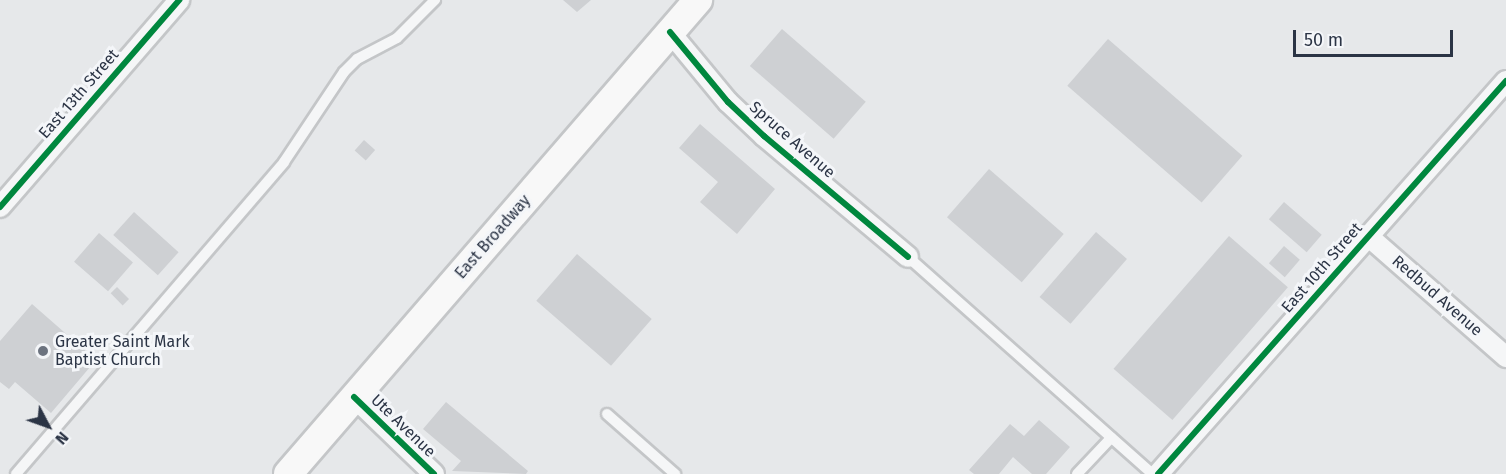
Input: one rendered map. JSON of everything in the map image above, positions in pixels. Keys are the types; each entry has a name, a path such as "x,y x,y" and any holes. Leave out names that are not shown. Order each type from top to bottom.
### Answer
{"main road":[{"name":"East Broadway","path":"288,474 698,0"}],"street":[{"name":"East 13th Street","path":"0,207 179,0"},
{"name":"Spruce Avenue","path":"670,32 728,102 764,136 908,257"},
{"name":"East 10th Street","path":"1158,474 1506,81"},
{"name":"Redbud Avenue","path":"1368,236 1506,357"},
{"name":"Ute Avenue","path":"354,397 435,474"}],"lane":[{"path":"16,474 284,162 344,72 357,59 397,38 435,0"},
{"path":"908,257 1152,474"},
{"path":"607,414 675,474"},
{"path":"1077,474 1111,438"}],"building":[{"path":"563,0 591,0 577,12"},
{"path":"782,29 866,102 834,139 750,66"},
{"path":"1108,39 1242,156 1202,203 1067,86"},
{"path":"700,124 775,189 737,234 700,202 718,182 679,148"},
{"path":"364,140 375,150 366,160 355,150"},
{"path":"989,169 1064,234 1022,282 947,217"},
{"path":"1284,202 1322,235 1307,252 1269,219"},
{"path":"134,212 179,252 158,275 113,235"},
{"path":"1096,232 1127,259 1071,324 1040,297"},
{"path":"99,233 133,263 108,291 74,262"},
{"path":"1229,236 1288,287 1172,420 1114,369"},
{"path":"1284,246 1300,260 1285,277 1269,263"},
{"path":"577,254 652,319 611,366 536,301"},
{"path":"117,287 129,299 123,305 111,293"},
{"name":"Greater Saint Mark Baptist Church","path":"32,304 96,360 51,413 15,382 9,389 0,382 0,341"},
{"path":"446,402 528,471 526,474 452,471 461,461 423,429"},
{"path":"1039,420 1070,447 1046,474 1032,474 1013,457 999,474 974,474 969,470 1010,424 1024,436"}],"cycle path":[{"path":"0,207 179,0"},
{"path":"670,32 728,102 764,136 908,257"},
{"path":"1158,474 1506,81"},
{"path":"354,397 434,474"}],"place":[{"name":"Greater Saint Mark Baptist Church","path":"43,351"}]}
